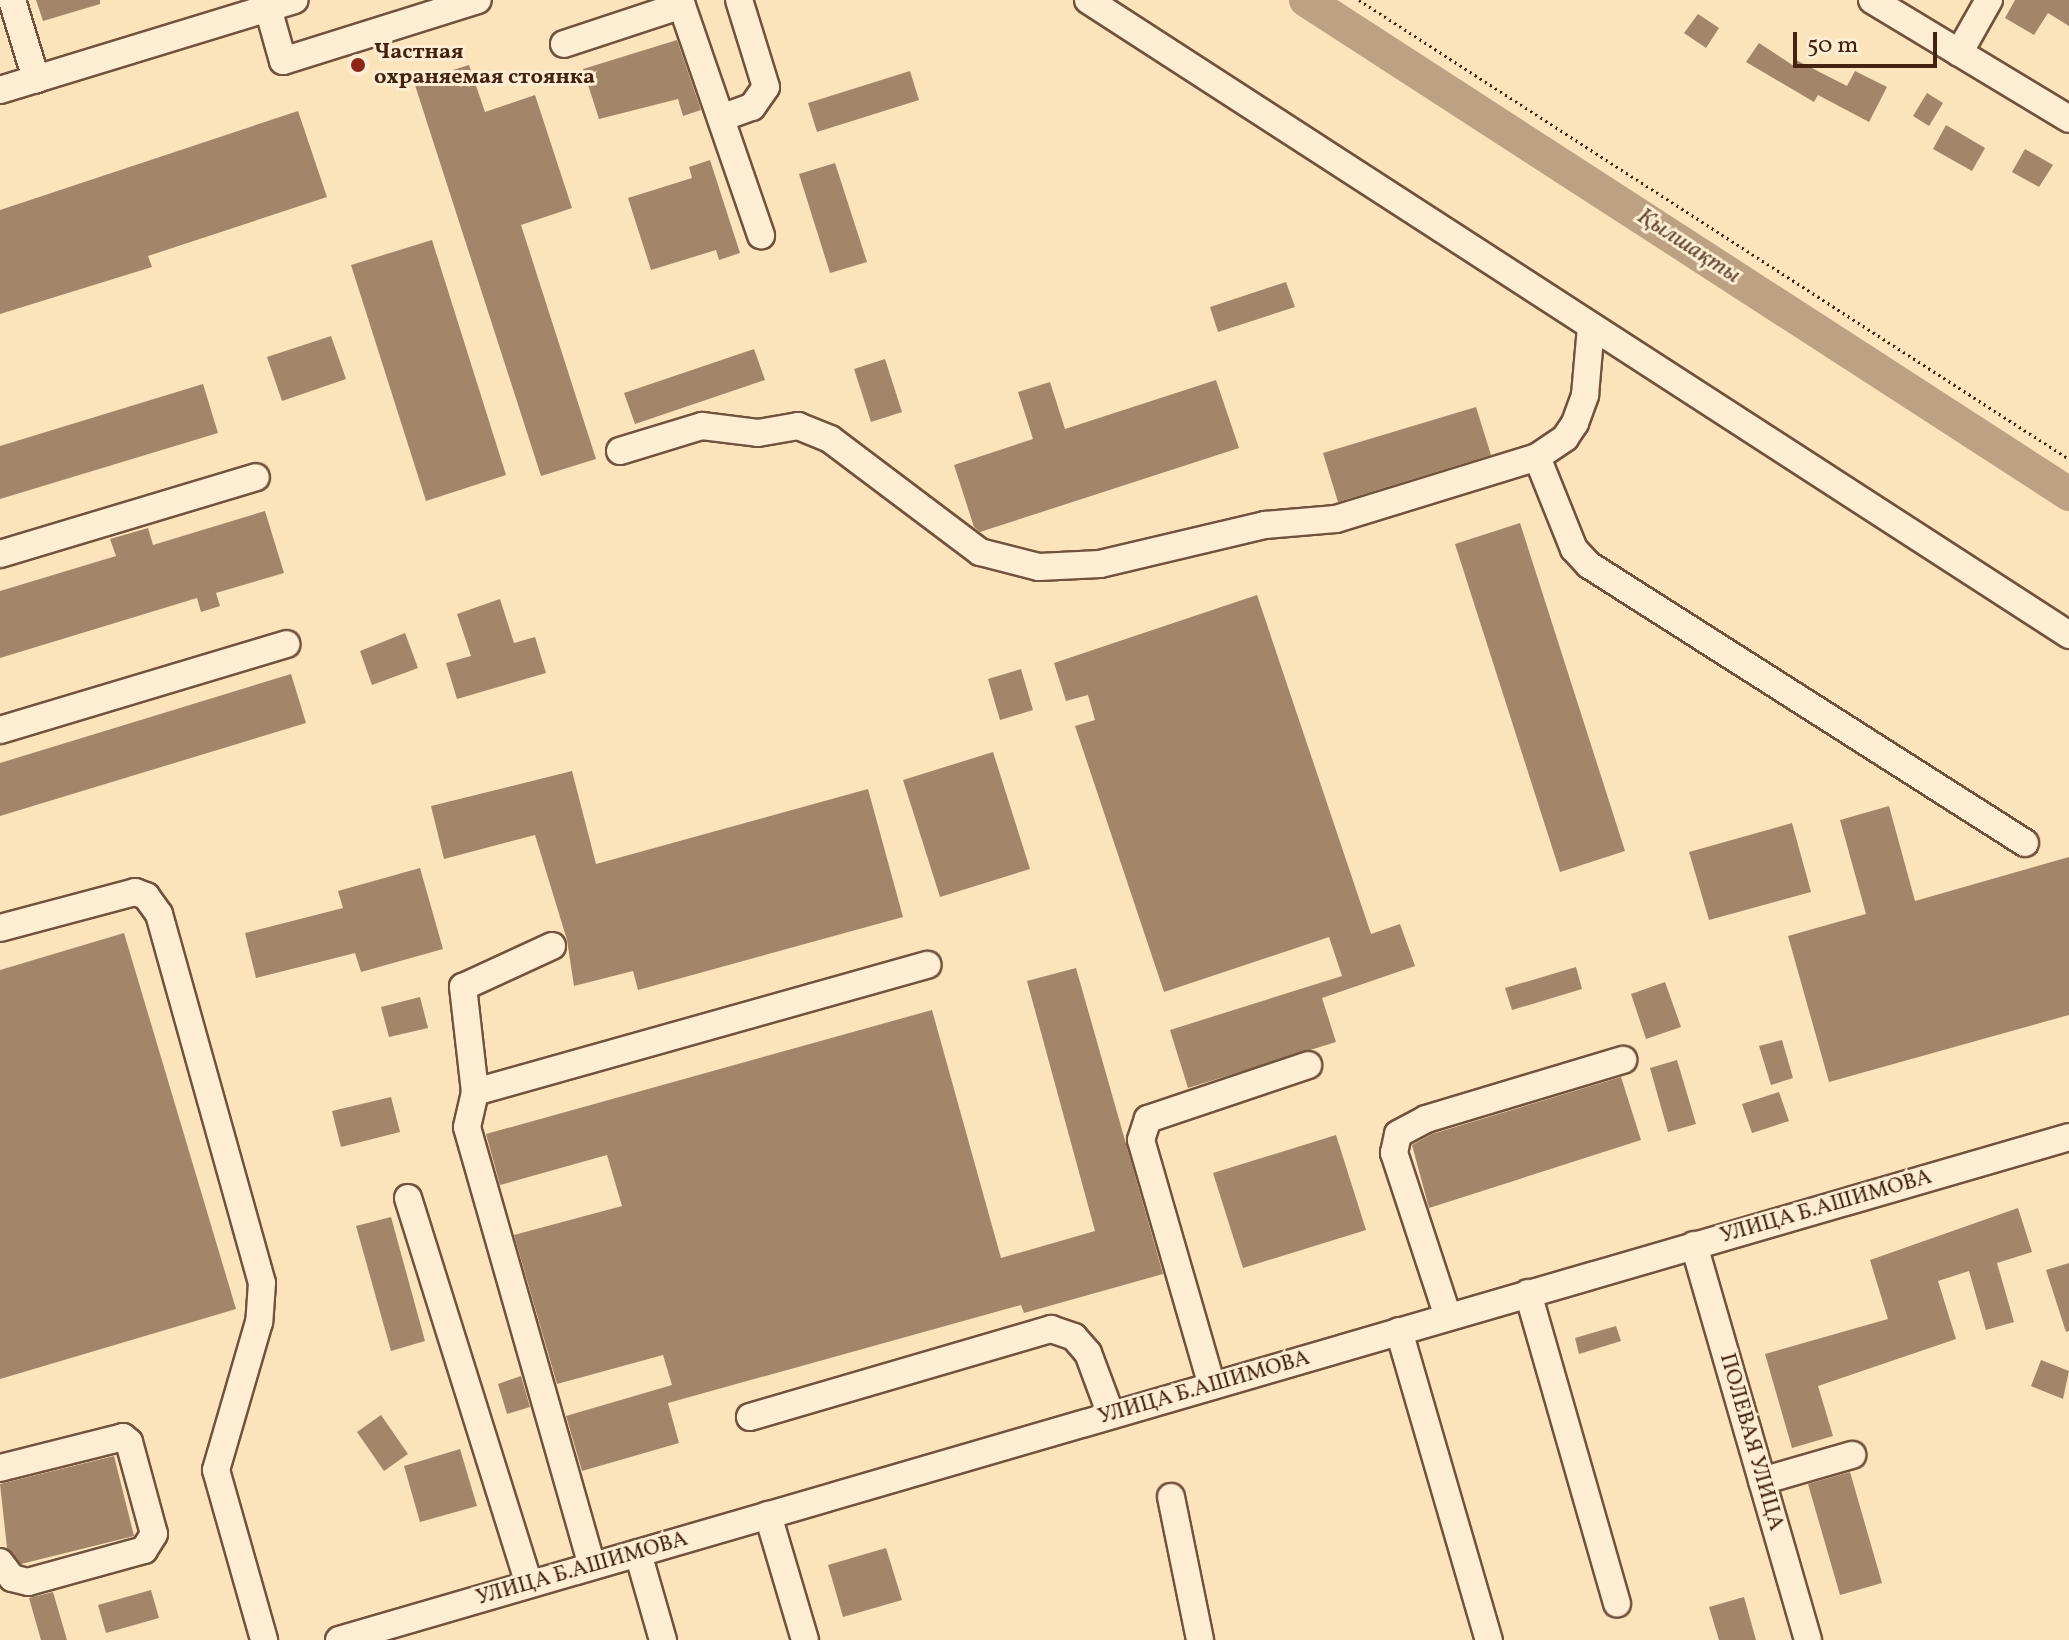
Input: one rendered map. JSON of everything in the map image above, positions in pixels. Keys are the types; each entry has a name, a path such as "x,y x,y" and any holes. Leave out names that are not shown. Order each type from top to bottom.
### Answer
{"street":[{"path":"12,0 36,79"},
{"path":"0,90 295,0"},
{"path":"268,8 283,61 478,0"},
{"path":"721,118 752,107 766,87 739,0"},
{"path":"1088,0 2069,635"},
{"path":"1872,0 2069,119"},
{"path":"1959,53 1989,0"},
{"path":"564,44 681,3 761,235"},
{"path":"620,451 707,425 746,433 789,426 809,428 980,552 1039,567 1133,560 1265,525 1336,519 1537,457 1565,438 1575,423 1585,395 1591,326"},
{"path":"1537,457 1574,549 1589,565 2025,843"},
{"path":"0,554 256,477"},
{"path":"0,730 286,644"},
{"path":"0,928 123,894 146,896 159,914 262,1283 256,1333 216,1470 264,1640"},
{"path":"552,946 463,987 475,1092 467,1127 592,1566"},
{"path":"475,1092 927,965"},
{"path":"1448,1317 1394,1153 1398,1134 1426,1119 1623,1060"},
{"path":"1212,1386 1141,1140 1148,1119 1308,1065"},
{"name":"УЛИЦА Б.АШИМОВА","path":"339,1640 2069,1137"},
{"path":"408,1198 529,1585"},
{"name":"ПОЛЕВАЯ УЛИЦА","path":"1694,1245 1808,1640"},
{"path":"1528,1293 1617,1603"},
{"path":"750,1417 1051,1329 1074,1337 1088,1353 1111,1415"},
{"path":"1399,1331 1489,1640"},
{"path":"0,1468 123,1437 129,1442 154,1534 144,1550 28,1582 12,1578 0,1562"},
{"path":"1762,1481 1852,1455"},
{"path":"1171,1497 1200,1640"},
{"path":"768,1515 805,1640"},
{"path":"638,1553 663,1640"}],"path":[{"path":"1359,0 2069,459"}],"building":[{"path":"36,0 100,0 100,4 43,21"},
{"path":"2015,0 2069,0 2069,26 2048,13 2034,35 2005,18"},
{"path":"1698,14 1719,28 1706,48 1684,33"},
{"path":"677,40 701,110 683,116 678,99 599,119 583,69"},
{"path":"1759,43 1794,66 1796,60 1847,86 1855,71 1887,87 1869,122 1818,95 1814,102 1746,62"},
{"path":"469,65 485,112 535,95 572,208 521,225 596,459 541,476 414,82"},
{"path":"910,71 919,100 817,132 808,103"},
{"path":"1927,93 1943,103 1929,126 1913,116"},
{"path":"298,111 327,197 148,256 152,267 0,314 0,210"},
{"path":"1946,125 1985,148 1972,171 1933,149"},
{"path":"2025,149 2053,165 2039,187 2012,172"},
{"path":"710,160 740,253 719,260 716,250 651,270 628,198 692,178 689,167"},
{"path":"835,163 867,262 830,273 799,174"},
{"path":"432,240 506,475 426,501 351,265"},
{"path":"1286,282 1295,307 1218,332 1210,307"},
{"path":"331,336 346,379 282,401 267,357"},
{"path":"754,349 765,380 635,424 624,393"},
{"path":"885,359 902,412 871,422 854,369"},
{"path":"1216,380 1239,448 980,532 974,527 954,465 1033,439 1018,392 1050,382 1065,429"},
{"path":"203,384 218,433 0,499 0,446"},
{"path":"1476,407 1491,455 1338,502 1323,453"},
{"path":"265,511 284,573 216,593 220,606 201,612 197,598 0,658 0,591 116,556 110,539 148,528 153,545"},
{"path":"1520,523 1625,851 1560,872 1455,544"},
{"path":"1257,595 1371,934 1400,924 1415,966 1322,998 1336,1042 1188,1088 1170,1030 1342,976 1329,937 1164,992 1075,726 1095,720 1088,695 1066,701 1054,663"},
{"path":"500,599 514,643 535,637 546,673 457,699 446,663 471,656 457,614"},
{"path":"405,633 418,668 372,685 360,651"},
{"path":"1021,669 1033,710 1000,720 988,679"},
{"path":"291,674 306,723 0,816 0,763"},
{"path":"993,752 1030,869 940,897 903,780"},
{"path":"572,771 596,864 868,789 903,917 638,990 633,971 574,986 567,940 535,835 444,859 431,806"},
{"path":"1889,806 1915,901 2069,857 2069,1015 1829,1082 1788,936 1866,914 1840,820"},
{"path":"1792,823 1811,892 1709,920 1689,852"},
{"path":"420,868 443,949 361,972 355,953 256,978 245,933 343,908 338,891"},
{"path":"124,933 236,1309 0,1379 0,970"},
{"path":"1576,967 1582,989 1512,1010 1505,988"},
{"path":"1076,968 1163,1274 1024,1313 1021,1305 668,1403 679,1443 582,1471 566,1416 672,1385 663,1355 557,1384 514,1235 622,1206 607,1155 500,1185 486,1134 932,1010 1001,1258 1095,1231 1027,981"},
{"path":"1665,982 1681,1027 1646,1039 1631,994"},
{"path":"420,997 428,1028 389,1037 381,1007"},
{"path":"1782,1040 1793,1078 1771,1085 1759,1046"},
{"path":"1677,1060 1696,1124 1668,1132 1650,1068"},
{"path":"1621,1077 1641,1140 1429,1208 1412,1145 1432,1134"},
{"path":"1779,1092 1789,1121 1752,1133 1742,1104"},
{"path":"391,1097 400,1132 341,1147 332,1111"},
{"path":"1336,1135 1366,1230 1243,1268 1213,1173"},
{"path":"2018,1208 2032,1252 1997,1263 2014,1322 1986,1330 1969,1271 1938,1281 1956,1339 1818,1386 1833,1436 1792,1448 1765,1354 1888,1319 1870,1260"},
{"path":"391,1217 425,1341 391,1351 356,1226"},
{"path":"2069,1263 2069,1331 2066,1332 2046,1270"},
{"path":"1616,1326 1621,1341 1579,1354 1575,1338"},
{"path":"2041,1360 2069,1371 2063,1399 2031,1386"},
{"path":"521,1376 530,1407 507,1414 498,1384"},
{"path":"381,1415 408,1454 384,1471 357,1432"},
{"path":"460,1449 477,1506 420,1522 404,1466"},
{"path":"114,1456 134,1536 21,1564 7,1548 0,1484"},
{"path":"1850,1472 1882,1583 1840,1595 1808,1484"},
{"path":"886,1548 902,1600 843,1617 828,1565"},
{"path":"151,1590 159,1618 106,1633 98,1605"},
{"path":"53,1592 67,1640 41,1640 29,1598"},
{"path":"1744,1597 1756,1640 1719,1640 1709,1607"}],"waterway":[{"name":"Қылшақты","path":"1306,0 2069,494"}],"place":[{"name":"Частная охраняемая стоянка","path":"358,65"}]}
